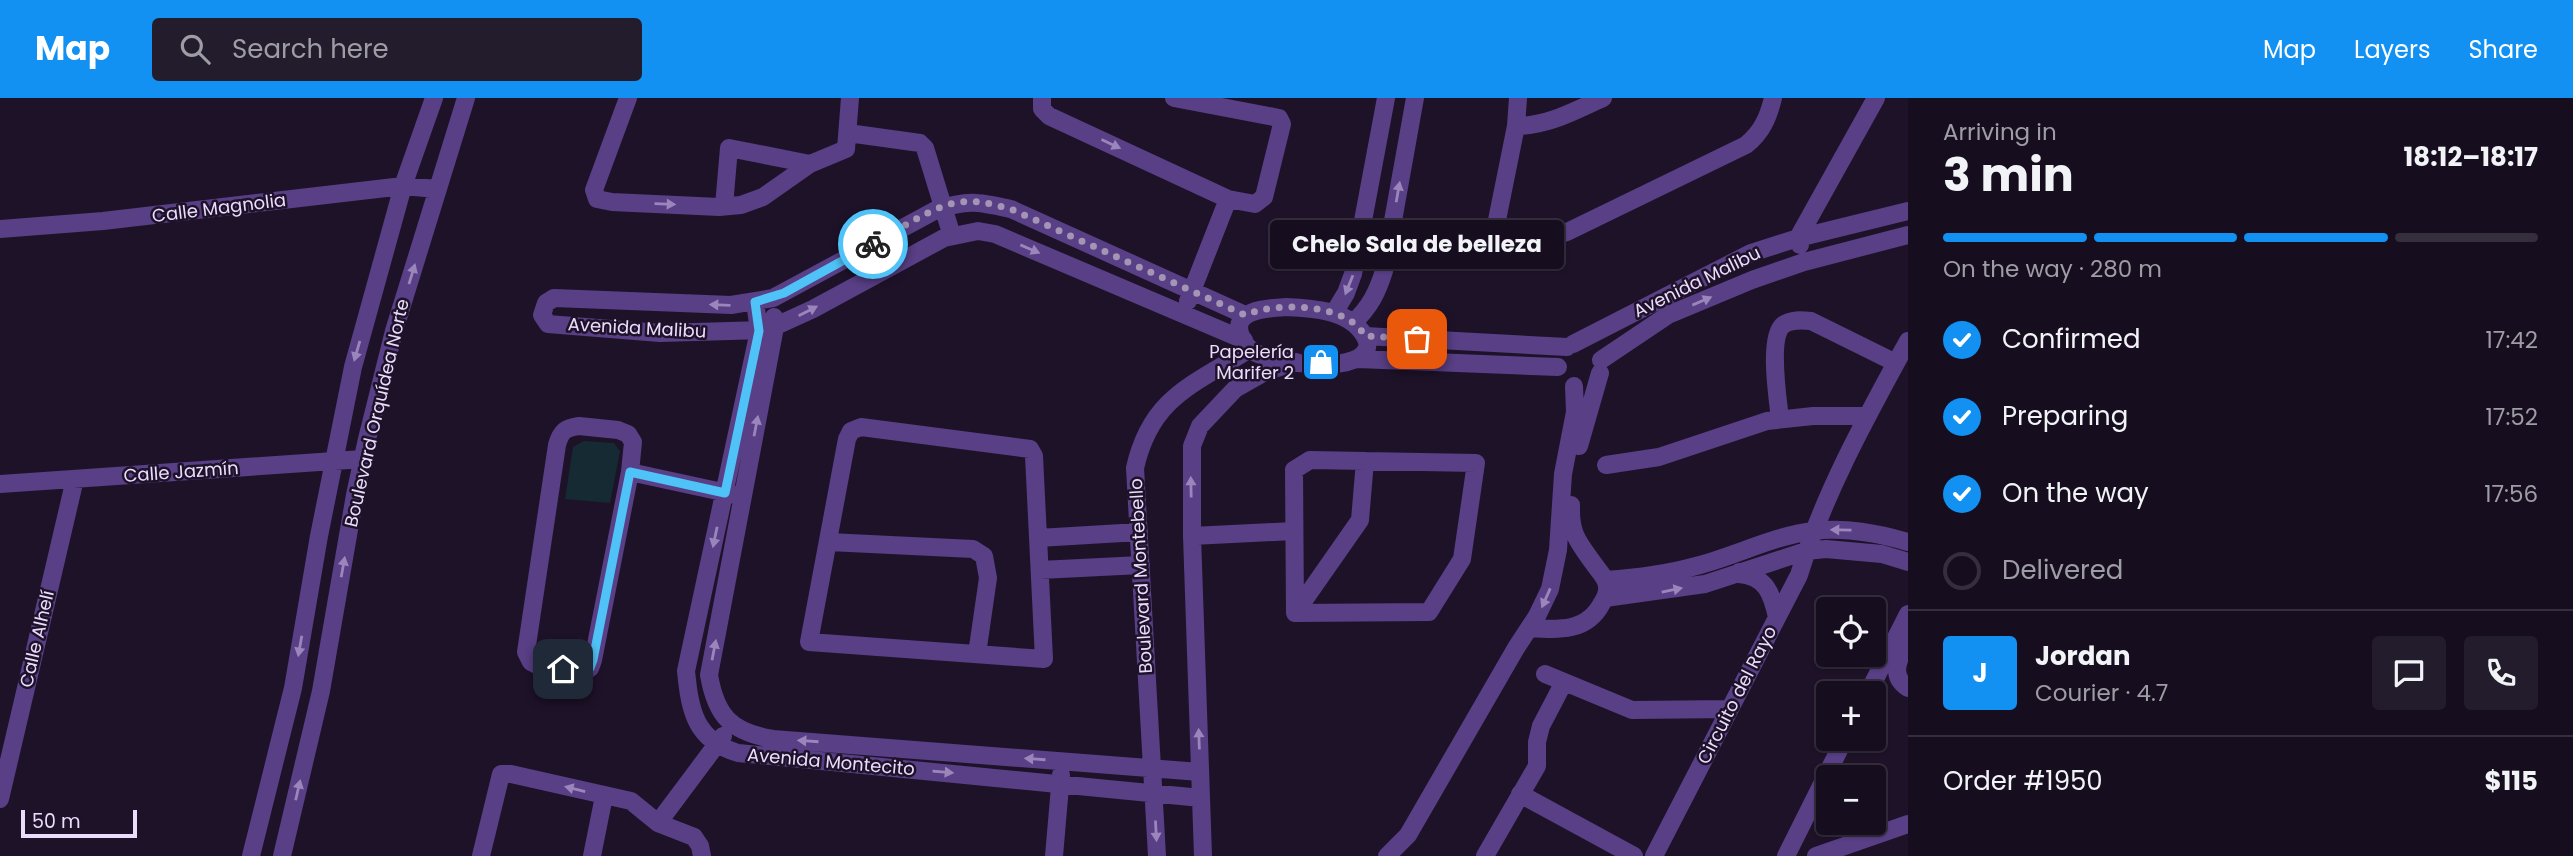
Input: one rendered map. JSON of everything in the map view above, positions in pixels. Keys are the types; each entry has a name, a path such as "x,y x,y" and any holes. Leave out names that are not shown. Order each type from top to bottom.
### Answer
{"street":[{"name":"Boulevard Orquídea Norte","path":"251,856 293,688 352,367 403,186 433,98"},
{"name":"Boulevard Orquídea Norte","path":"282,856 321,691 363,458 394,331 466,98"},
{"path":"628,98 594,190 597,199 612,202 724,206 741,205 763,197 810,163 846,149 850,98"},
{"path":"1042,98 1042,109 1049,116 1228,198 1255,204 1264,198 1282,124 1279,118 1174,98"},
{"path":"1334,313 1353,274 1386,98"},
{"path":"1359,330 1384,271 1415,98"},
{"path":"1518,98 1516,126 1497,220 1504,235 1555,236 1746,145 1758,136 1768,118 1773,98"},
{"path":"1516,126 1549,122 1603,98"},
{"path":"1804,262 1798,238 1876,98"},
{"path":"848,133 920,143 925,148 951,236"},
{"path":"724,206 729,148 810,163"},
{"name":"Calle Magnolia","path":"0,229 103,221 403,186 437,189"},
{"path":"1183,314 1228,198"},
{"name":"Avenida Malibu","path":"1245,315 1011,209 981,202 960,202 943,207 764,300 731,305 554,298 545,303 542,316 548,324 648,332 767,329 951,236 978,231 995,234 1183,314 1247,344 1257,354 1296,362"},
{"name":"Avenida Malibu","path":"1570,345 1751,253 1798,238 1908,211"},
{"name":"Avenida Malibu","path":"1600,366 1668,315 1752,280 1804,262 1908,235"},
{"name":"Avenida Montecito","path":"764,300 767,329 734,495 709,675 712,694 732,726 753,735 773,738 1200,772"},
{"path":"1247,344 1240,334 1240,322 1245,315 1256,310 1286,307 1334,313 1359,330 1368,341 1367,349 1358,359"},
{"path":"1780,419 1775,346 1778,333 1784,325 1797,320 1811,321 1896,363"},
{"path":"1359,330 1590,346 1600,366 1575,463 1570,522 1577,543 1605,589 1598,611 1589,621 1564,630 1531,628"},
{"name":"Circuito del Rayo","path":"1654,856 1799,575 1812,531 1868,415 1908,341"},
{"name":"Boulevard Montebello","path":"1157,856 1135,468 1140,445 1150,424 1177,394 1247,344"},
{"path":"1570,345 1560,355 1558,367 1563,379 1574,386 1583,386 1592,382 1600,366"},
{"path":"1203,856 1190,461 1192,446 1200,426 1235,389 1265,372 1296,362 1317,365 1358,359 1558,367"},
{"path":"1387,856 1408,835 1516,648 1531,628 1550,589 1558,550 1563,474 1575,412 1574,386"},
{"path":"1606,465 1659,457 1748,426 1780,419 1868,415"},
{"path":"579,426 618,430 628,434 633,442 630,472 590,668 584,672 541,667 531,662 526,652 526,642 560,434 566,428 579,426"},
{"path":"861,427 1030,449 1034,456 1038,538 1044,659 810,642 850,431 861,427"},
{"name":"Calle Jazmín","path":"0,484 363,458"},
{"path":"1310,460 1476,463 1462,559 1429,612 1296,613 1294,470 1310,460"},
{"path":"1296,613 1360,520 1364,461"},
{"path":"630,472 734,495"},
{"name":"Calle Alhelí","path":"0,799 75,479"},
{"name":"Avenida Montecito","path":"734,495 686,671 694,717 704,734 720,748 738,753 1201,798"},
{"path":"1192,536 1293,531"},
{"path":"1605,589 1733,556 1812,531 1877,533 1908,542"},
{"path":"1038,538 1139,533"},
{"path":"829,542 973,550 984,556 988,579 976,654"},
{"path":"1558,550 1577,543"},
{"path":"1605,589 1683,588 1739,574 1806,551 1844,549 1882,554 1908,562"},
{"path":"1733,556 1739,574"},
{"path":"1040,570 1141,565"},
{"path":"1739,574 1757,578 1765,583 1777,617"},
{"path":"1874,681 1908,614"},
{"path":"1903,684 1896,667 1908,640"},
{"path":"1545,674 1632,710 1730,709"},
{"path":"1485,856 1537,766 1536,741 1564,682"},
{"path":"658,823 732,726"},
{"path":"1786,856 1838,751"},
{"path":"1054,856 1062,761"},
{"path":"481,856 501,774 511,774 631,801 658,823 694,837 702,856"},
{"path":"1520,794 1634,856"},
{"path":"592,856 604,796"},
{"path":"1816,856 1908,824"}],"shaded area":[{"path":"584,441 614,443 620,451 610,503 565,499 573,447"}],"way so far":[{"path":"873,244 936,210 960,202 981,202 1011,209 1245,315 1270,308 1303,308 1334,313 1353,323 1365,336 1417,339"}],"place":[{"name":"Chelo Sala de belleza","path":"1417,339"},
{"name":"Papelería Marifer 2","path":"1321,362"}],"route":[{"path":"563,669 584,672 590,668 593,660 630,472 725,493 759,331 755,302 784,293 873,244"}]}
